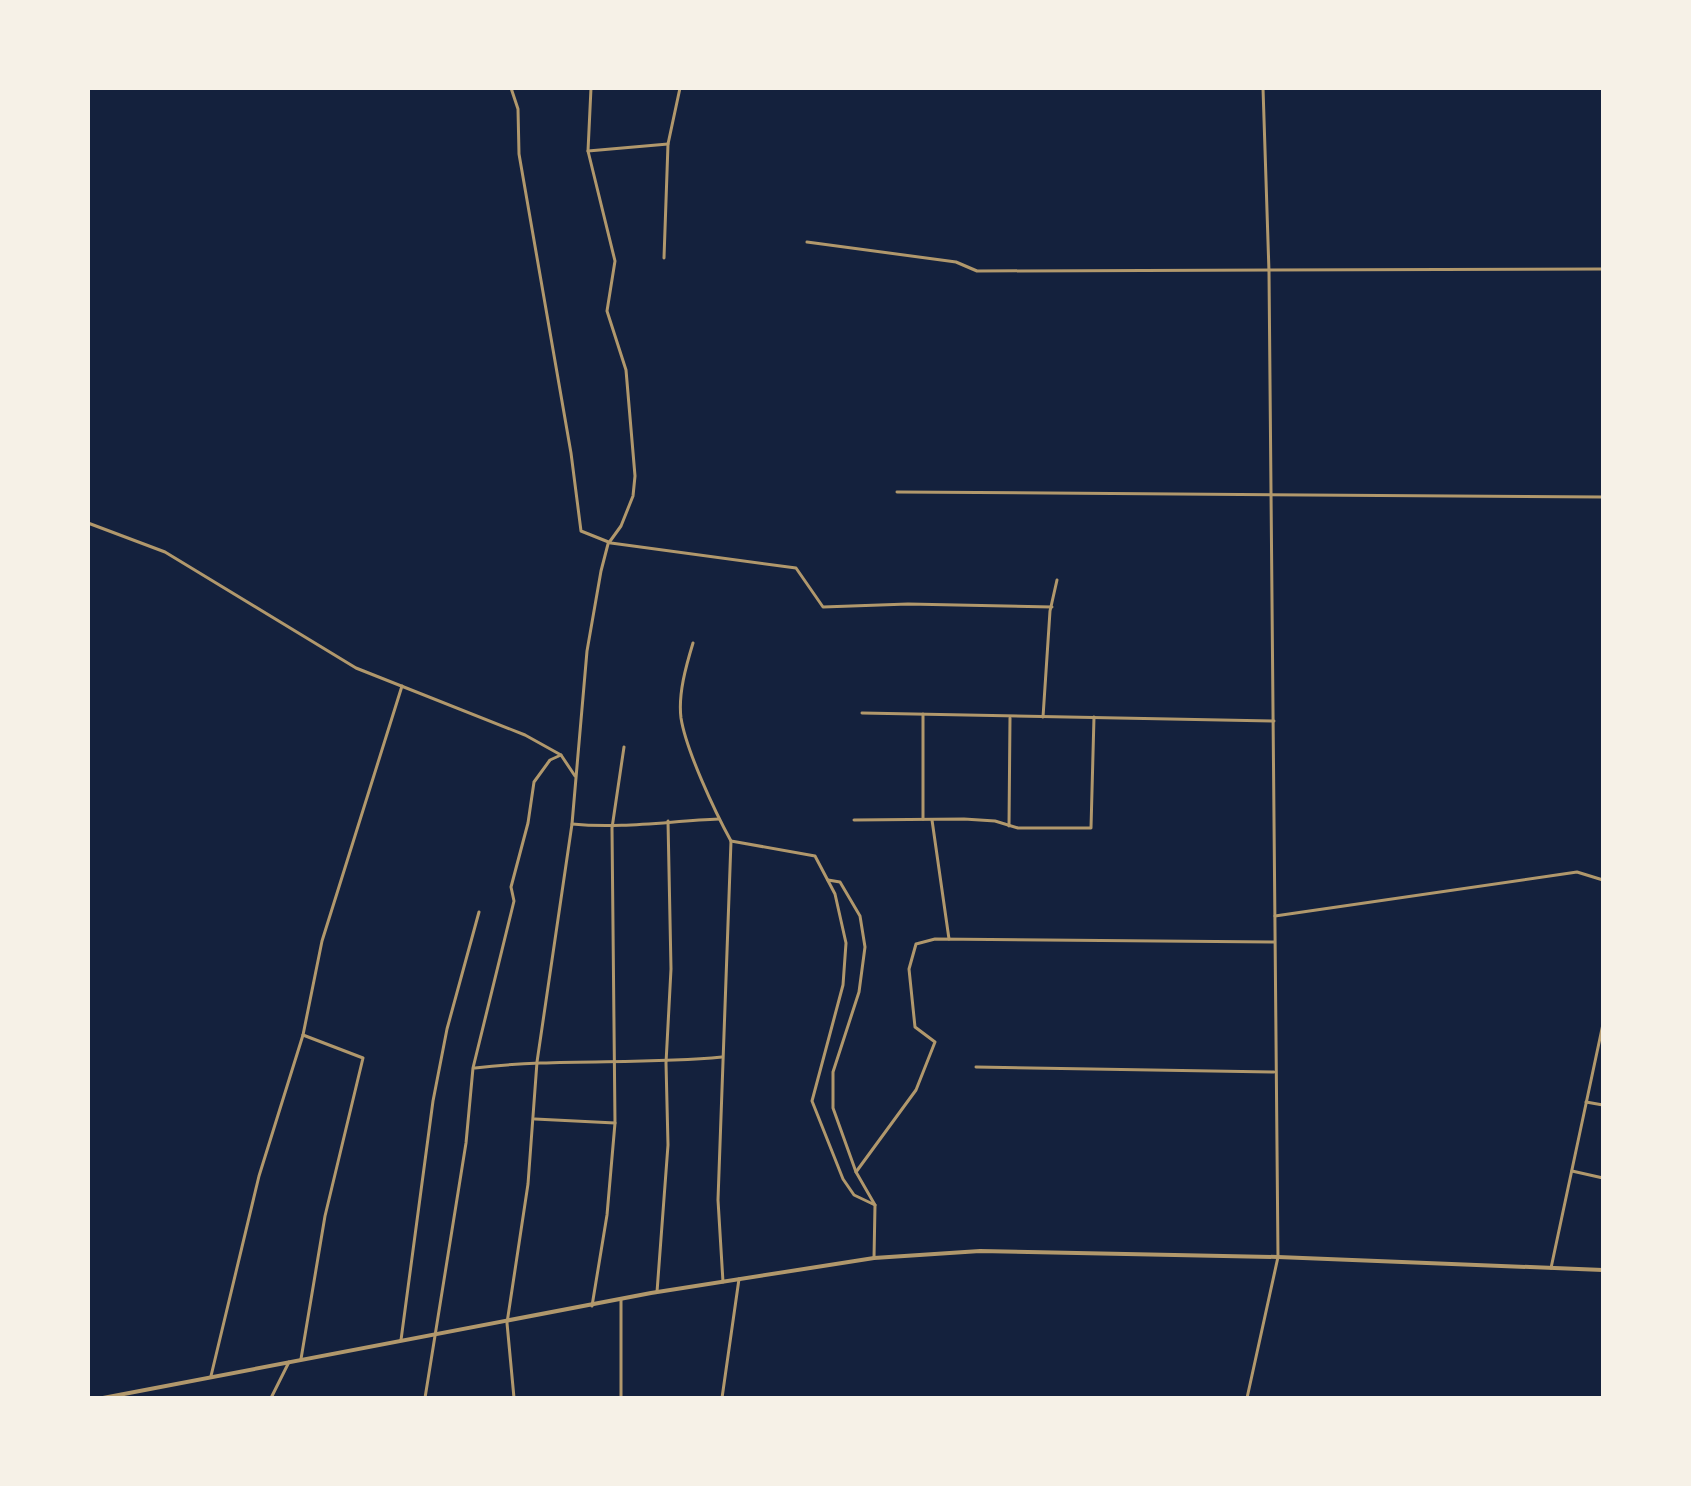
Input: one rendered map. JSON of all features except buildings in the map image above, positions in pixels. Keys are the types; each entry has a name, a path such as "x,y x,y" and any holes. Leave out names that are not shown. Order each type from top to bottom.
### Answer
{"street":[{"path":"511,88 518,109 519,154 571,453 581,531 611,543 796,568 823,607 908,604 1052,607"},
{"path":"514,1398 507,1323 535,1119 537,1062 572,824 587,651 601,571 633,496 635,476 626,370 607,311 615,261 588,151 591,88"},
{"path":"664,258 668,144 680,88"},
{"path":"1247,1398 1278,1257 1274,1072 1272,495 1263,88"},
{"path":"588,151 668,144"},
{"path":"807,242 956,262 977,271 1603,269"},
{"path":"897,492 1603,497"},
{"path":"88,523 165,552 356,668 525,735 561,755 575,776"},
{"path":"1043,717 1057,580"},
{"path":"693,643 685,668 681,717 719,819 731,841 718,1200 723,1282"},
{"path":"211,1377 259,1176 303,1035 322,941 402,686"},
{"path":"862,713 1274,721"},
{"path":"923,714 923,819"},
{"path":"1009,826 1010,716"},
{"path":"854,820 995,821 1009,826 1088,829 1094,826 1094,717"},
{"path":"592,1306 607,1215 615,1123 612,828 624,747"},
{"path":"425,1398 466,1143 473,1068 514,901 511,887 528,823 534,782 550,760 561,755"},
{"path":"572,824 612,828 719,819"},
{"path":"932,819 949,939"},
{"path":"657,1292 668,1145 666,1063 671,969 668,821"},
{"path":"731,841 815,856 835,894 846,943 843,985 812,1101 843,1179 854,1195 875,1205"},
{"path":"1274,916 1577,872 1603,880"},
{"path":"828,880 840,882 860,916 865,947 859,992 833,1072 833,1108 856,1172 875,1205 874,1258"},
{"path":"401,1341 433,1101 447,1029 479,912"},
{"path":"856,1172 916,1090 935,1042 915,1027 909,969 916,944 949,939 1274,942"},
{"path":"1551,1268 1603,1026"},
{"path":"301,1360 325,1216 363,1058 303,1035"},
{"path":"473,1068 614,1060 666,1063 722,1057"},
{"path":"976,1067 1274,1072"},
{"path":"1586,1102 1603,1105"},
{"path":"535,1119 615,1123"},
{"path":"1572,1171 1603,1178"},
{"path":"103,1398 657,1292 874,1258 980,1251 1278,1257 1603,1270"},
{"path":"722,1398 739,1279"},
{"path":"621,1299 621,1398"},
{"path":"271,1398 289,1362"}]}
